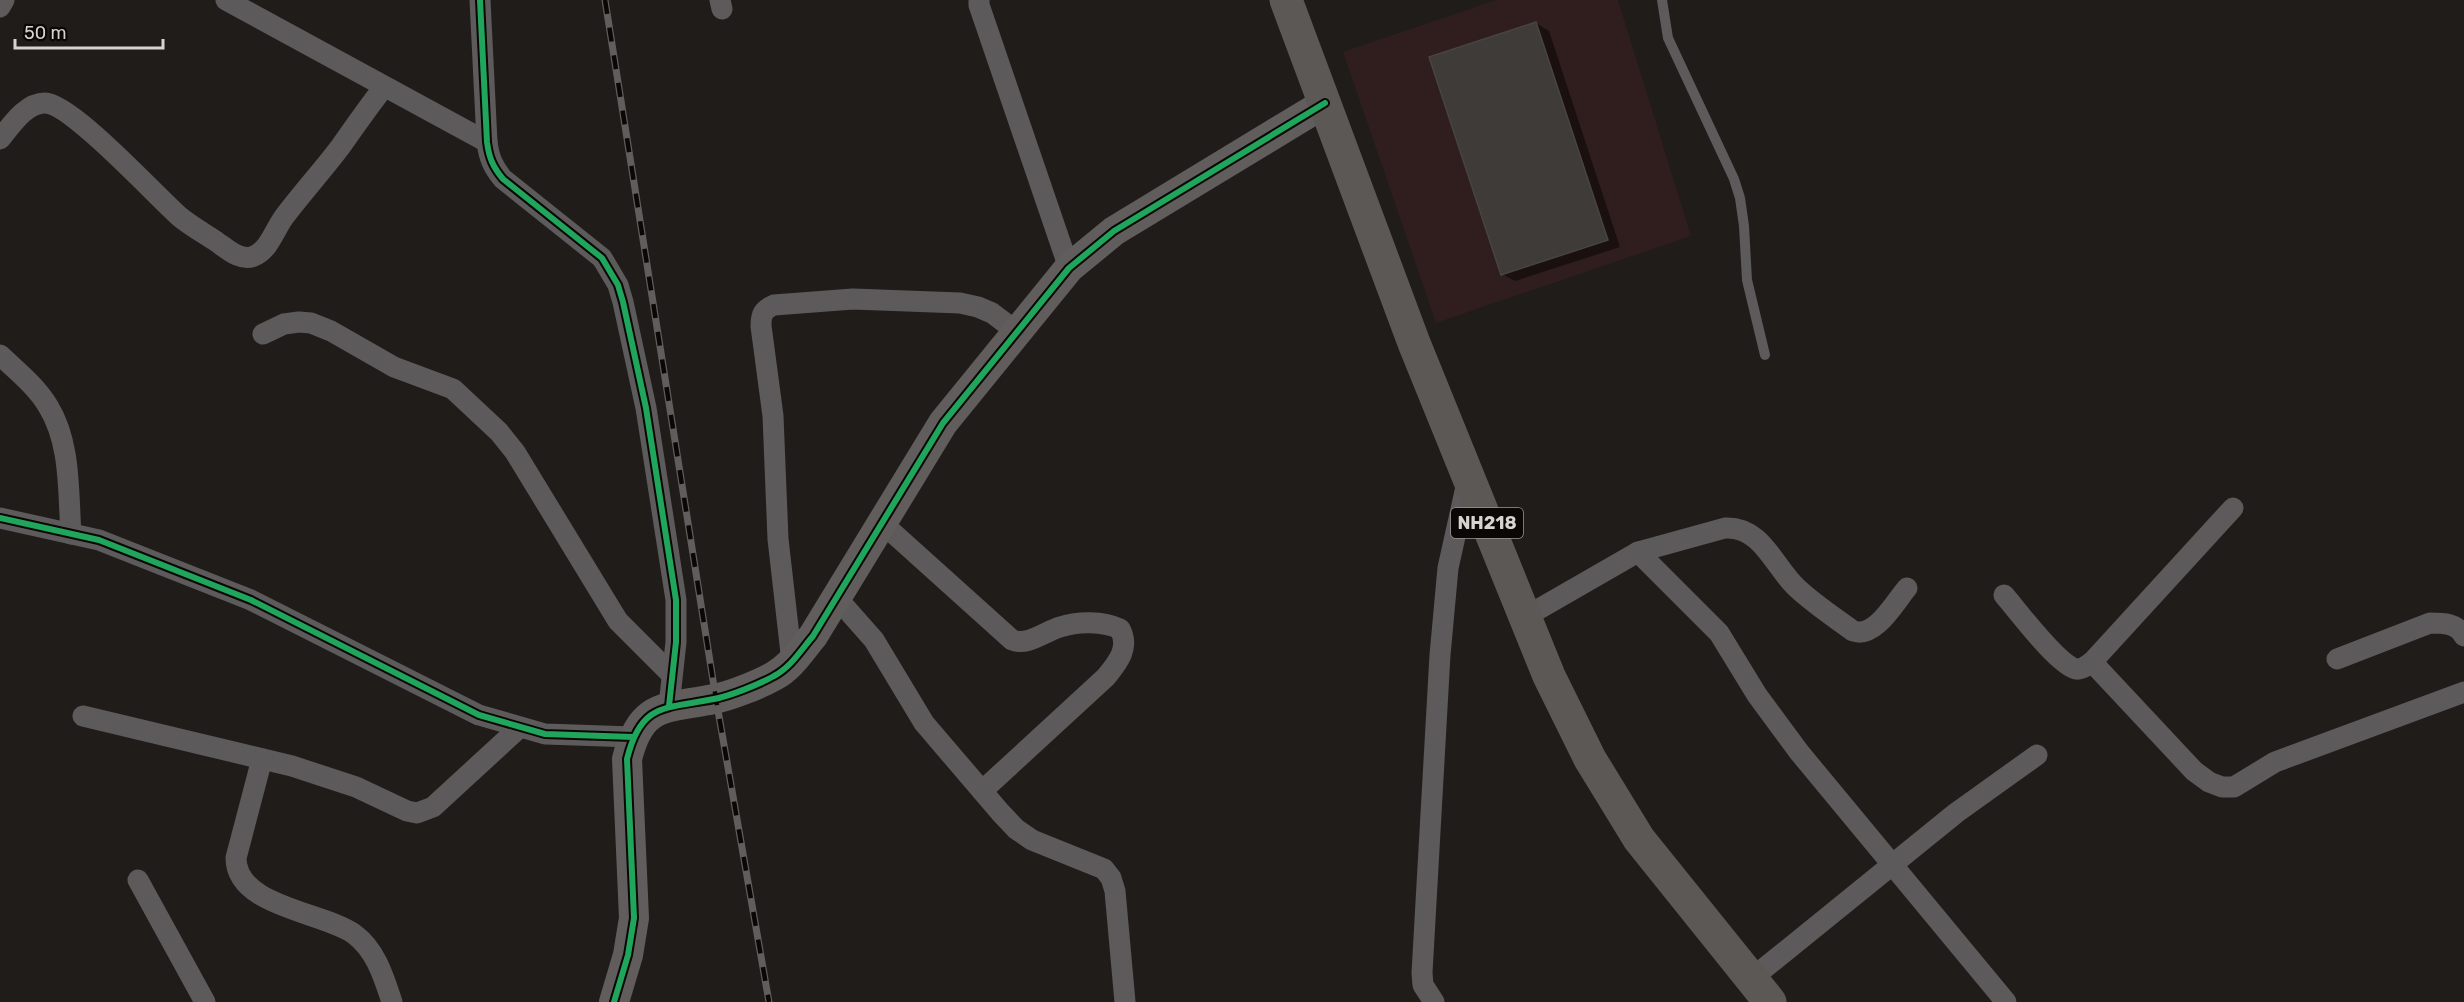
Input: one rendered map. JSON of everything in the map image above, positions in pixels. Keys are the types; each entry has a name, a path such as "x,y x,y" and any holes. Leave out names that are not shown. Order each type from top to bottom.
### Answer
{"highway":[{"name":"NH218","path":"1286,0 1414,343 1548,676 1590,759 1639,839 1760,990"}],"street":[{"path":"0,7 4,0"},
{"path":"226,0 487,142"},
{"path":"480,0 487,142 489,157 494,169 503,179 602,258 618,285 646,408 676,600 677,622 669,706"},
{"path":"979,0 1069,268"},
{"path":"0,139 24,112 35,105 46,103 56,106 70,115 120,159 182,218 236,255 249,258 260,253 283,218 341,146 384,87"},
{"path":"614,1002 628,955 634,918 627,759 633,737 643,721 669,706 716,699 774,676 792,662 813,636 943,423 1069,268 1114,231 1325,103"},
{"path":"792,662 778,539 773,416 760,316 765,309 774,305 853,299 960,303 992,313 1017,332"},
{"path":"263,334 284,324 299,322 320,326 394,367 453,389 487,419 510,446 618,621 672,675"},
{"path":"0,355 35,388 62,434 71,534"},
{"path":"1425,1000 1422,973 1440,655 1448,568 1468,476"},
{"path":"2004,595 2065,663 2076,669 2083,669 2092,662 2233,508"},
{"path":"0,518 99,540 251,600 479,715 545,734 633,737"},
{"path":"882,523 1018,643 1060,627 1091,624 1112,625 1120,629 1124,636 1125,645 1121,656 1106,677 982,791"},
{"path":"1525,617 1638,552 1725,528 1743,530 1761,543 1796,588 1859,634 1873,628 1907,588"},
{"path":"1638,552 1719,633 1792,743 2006,1002"},
{"path":"836,597 874,640 924,723 1016,829 1032,840 1104,869 1111,878 1115,891 1125,1002"},
{"path":"2337,659 2430,623 2454,626 2464,636"},
{"path":"2092,662 2194,771 2208,782 2222,788 2234,787 2275,762 2464,692"},
{"path":"83,716 262,759 339,781 417,813 433,807 519,728"},
{"path":"1760,990 1894,865 1956,813 2037,754"},
{"path":"262,759 236,858 238,874 253,888 279,904 353,933 374,957 392,1002"},
{"path":"138,880 206,1002"}],"lane":[{"path":"1662,0 1668,38 1734,179 1740,198 1747,280 1765,355"}],"shaded area":[{"path":"1496,0 1618,0 1691,236 1436,323 1343,52"}],"building":[{"path":"1536,22 1608,240 1501,275 1429,57"}],"railway":[{"path":"605,0 716,699 769,1002"}],"cycle path":[{"path":"480,0 487,142 492,162 503,179 602,258 618,285 623,302 646,408 676,600 676,642 669,706"},
{"path":"614,1002 628,955 634,918 627,759 640,727 657,711 736,693 786,668 813,636 943,423 1069,268 1114,231 1325,103"},
{"path":"0,518 99,540 251,600 479,715 545,734 633,737"}]}
